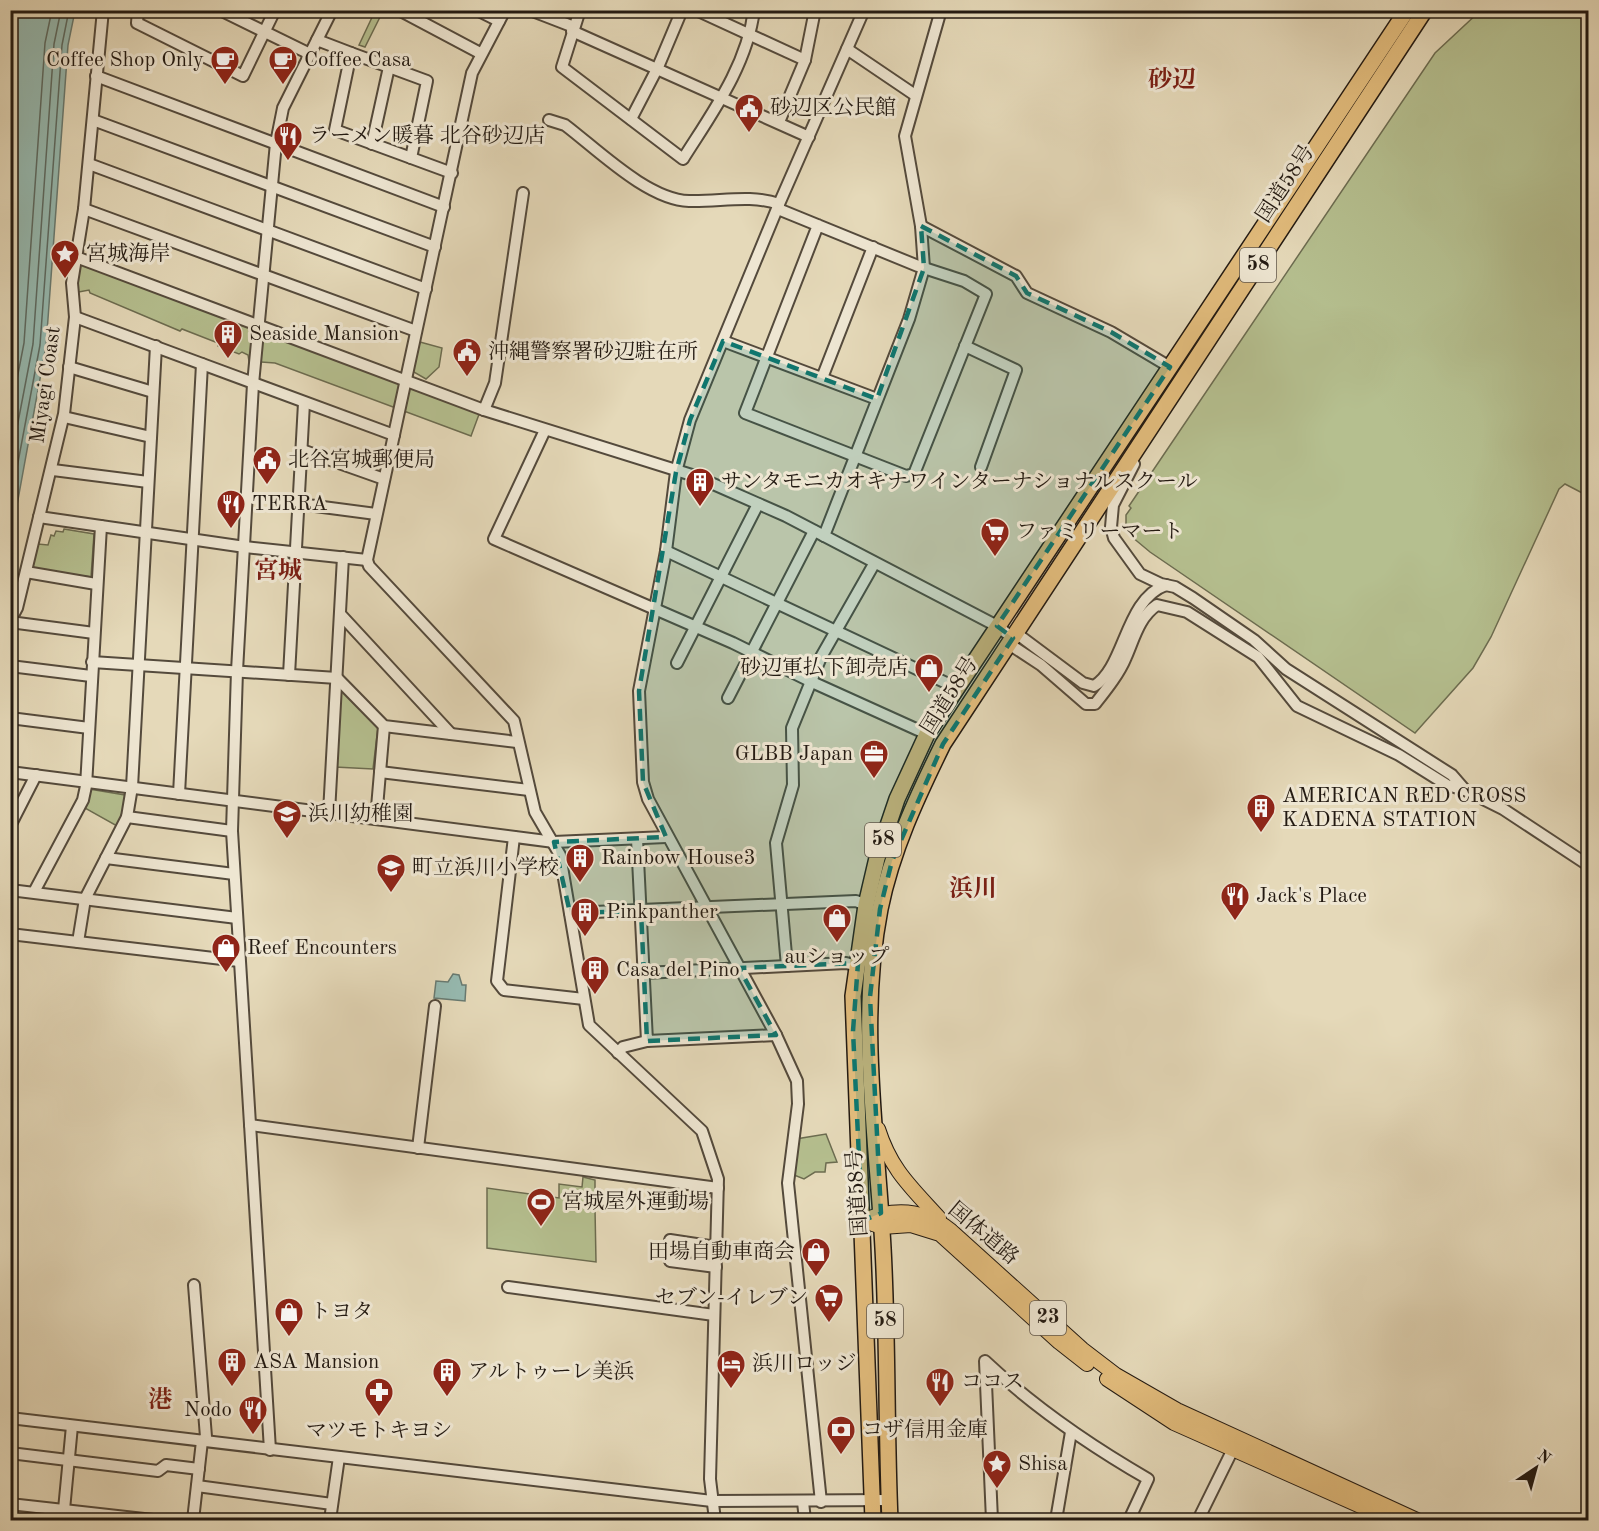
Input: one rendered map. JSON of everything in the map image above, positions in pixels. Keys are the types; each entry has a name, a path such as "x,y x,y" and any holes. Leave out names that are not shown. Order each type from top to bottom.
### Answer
{"highway":[{"name":"国道58号","path":"873,1521 853,1031 866,904 877,858 897,799 927,734 1407,10"},
{"name":"国道58号","path":"890,1521 881,1220 873,1113 870,997 880,909 892,861 914,804 943,744 1425,10"}],"main road":[{"path":"873,1113 888,1158 900,1176 951,1230"},
{"name":"国体道路","path":"862,1221 920,1213 951,1230 1065,1333 1116,1375 1235,1444 1392,1521"},
{"name":"国体道路","path":"881,1220 911,1225 940,1234 1059,1342 1115,1384 1174,1423 1235,1444 1417,1521"}],"street":[{"name":"Miyagi Coast","path":"10,622 17,608 64,417 75,317 72,283 84,209 103,10"},
{"path":"138,10 137,23 243,76 275,10"},
{"path":"220,10 310,54"},
{"path":"270,1450 232,831 237,671 253,384 276,143 283,108 332,10"},
{"path":"399,10 480,53"},
{"path":"477,10 499,21"},
{"path":"505,10 480,53 472,73 367,560 369,566 514,721 535,812 560,855 589,1025 702,1131 718,1179 712,1501 715,1521"},
{"path":"530,10 809,137"},
{"path":"580,10 562,67 683,159 722,97 751,35 754,10"},
{"path":"631,119 658,67 682,10"},
{"path":"696,10 805,60"},
{"path":"779,122 805,60 815,10"},
{"path":"821,1502 788,1183 798,1104 797,1081 776,1035 666,837 648,799 642,770 639,691 666,551 676,472 690,420 778,206 864,10"},
{"path":"728,698 777,602 819,533 855,456 909,319 924,268 921,226 905,136 941,10"},
{"path":"317,40 427,81 411,158"},
{"path":"848,50 915,95"},
{"path":"351,53 335,130 452,173"},
{"path":"372,144 389,67"},
{"path":"96,76 444,207"},
{"path":"93,120 435,247"},
{"path":"549,120 565,125 651,190 686,201 763,198 818,225 873,248 964,281 986,294 914,474 906,476 745,413 818,225"},
{"path":"89,164 426,289"},
{"path":"484,410 495,383 523,194"},
{"path":"84,209 416,331"},
{"path":"921,226 1016,276 1027,293 1111,332 1170,367"},
{"path":"822,378 873,248"},
{"path":"76,257 484,410 676,472 695,476 819,533 874,564 997,626 1083,683 1094,686 1101,682 1111,667 1126,632 1146,600 1157,588 1166,585"},
{"path":"75,317 394,435"},
{"path":"723,341 877,399"},
{"path":"78,942 85,899 127,817 132,787 156,346"},
{"path":"965,346 1016,370 981,467"},
{"path":"179,794 202,364"},
{"path":"69,367 153,392"},
{"path":"290,675 304,403"},
{"path":"64,417 151,437"},
{"path":"1157,419 1113,505 1111,528 1119,547 1140,574 1174,586 1227,622 1287,698 1296,706 1399,755 1447,785 1465,790 1503,809 1588,865"},
{"path":"544,430 494,539 695,627 927,734"},
{"path":"302,450 384,479"},
{"path":"52,470 148,482"},
{"path":"300,504 376,514"},
{"path":"678,663 758,504"},
{"path":"39,517 245,547 367,560"},
{"path":"34,892 83,800 101,526"},
{"path":"666,551 957,688"},
{"path":"329,813 343,557"},
{"path":"787,966 776,843 793,785 792,729 821,657 874,564"},
{"path":"26,572 96,584"},
{"path":"1013,638 1041,666 1086,704 1095,704 1111,684 1126,658 1136,631 1157,605 1187,612 1246,646 1276,657 1286,669 1452,775 1465,790"},
{"path":"340,614 450,734"},
{"path":"10,622 94,633"},
{"path":"92,662 337,678 384,726 517,742"},
{"path":"10,666 91,676"},
{"path":"10,718 89,728"},
{"path":"376,819 384,726"},
{"path":"10,771 554,842 666,837"},
{"path":"380,772 529,790"},
{"path":"10,826 36,775"},
{"path":"127,817 232,831"},
{"path":"514,837 497,981 504,990 584,999"},
{"path":"637,839 647,1041"},
{"path":"106,858 234,874"},
{"path":"10,890 237,918"},
{"path":"570,913 856,901 866,904"},
{"path":"10,934 239,961"},
{"path":"644,973 846,963 858,966"},
{"path":"418,1148 435,1006"},
{"path":"618,1053 623,1047 647,1041 776,1035"},
{"path":"250,1125 718,1188"},
{"path":"670,1240 716,1247"},
{"path":"670,1261 716,1267"},
{"path":"193,1521 202,1441 206,1437 194,1285"},
{"path":"508,1287 714,1315"},
{"path":"992,1521 985,1361 1017,1391 1071,1432 1148,1479 1129,1521"},
{"path":"10,1418 712,1501 889,1500"},
{"path":"63,1516 72,1426"},
{"path":"1056,1521 1071,1432"},
{"path":"1198,1521 1235,1444"},
{"path":"10,1453 158,1471 166,1465 199,1468"},
{"path":"330,1521 339,1457"},
{"path":"198,1486 332,1504"},
{"path":"803,1502 805,1521"},
{"path":"10,1504 63,1516 153,1521"}],"highlighted area":[{"path":"921,226 1016,276 1027,293 1111,332 1170,367 997,626 1013,638 943,744 892,861 880,909 870,997 881,1213 862,1221 853,1031 858,963 739,968 776,1035 647,1041 641,911 570,913 554,842 666,837 643,782 639,691 676,472 690,420 723,341 877,399 924,268"}],"green space":[{"path":"375,11 383,11 365,47 359,45"},
{"path":"539,11 575,11 570,23"},
{"path":"1480,11 1588,11 1588,496 1565,484 1559,489 1491,637 1473,668 1415,733 1150,552 1126,532 1126,515 1131,508 1129,506 1435,53"},
{"path":"76,257 481,409 471,436 275,363 249,361 248,355 242,352 239,354 218,346 218,343 182,329 180,331 90,293 89,290 73,293"},
{"path":"420,342 442,348 439,367 426,379 412,371"},
{"path":"64,529 94,534 91,577 32,569 38,544 48,545 51,535 54,536 56,531 63,532"},
{"path":"343,690 378,727 373,769 335,767 339,692"},
{"path":"89,789 125,795 124,812 117,826 83,807"},
{"path":"826,1134 837,1162 826,1163 825,1172 815,1172 804,1179 794,1175 796,1139"},
{"name":"宮城屋外運動場","path":"583,1177 595,1180 595,1208 584,1208 595,1209 596,1262 487,1248 487,1188 559,1198 559,1184 582,1187"}],"water":[{"path":"11,10 75,11 68,45 46,346 11,538"},
{"path":"453,974 459,975 462,985 466,985 465,1001 434,998 436,981 448,982"}],"place":[{"name":"Coffee Shop Only","path":"225,86"},
{"name":"Coffee Casa","path":"283,86"},
{"name":"砂辺区公民館","path":"749,134"},
{"name":"ラーメン暖暮 北谷砂辺店","path":"288,162"},
{"name":"宮城海岸","path":"65,280"},
{"name":"Seaside Mansion","path":"228,360"},
{"name":"沖縄警察署砂辺駐在所","path":"467,378"},
{"name":"北谷宮城郵便局","path":"267,486"},
{"name":"サンタモニカオキナワインターナショナルスクール","path":"700,508"},
{"name":"TERRA","path":"231,530"},
{"name":"ファミリーマート","path":"995,558"},
{"name":"砂辺軍払下卸売店","path":"929,694"},
{"name":"GLBB Japan","path":"874,780"},
{"name":"AMERICAN RED CROSS KADENA STATION","path":"1261,834"},
{"name":"浜川幼稚園","path":"287,840"},
{"name":"Rainbow House3","path":"580,884"},
{"name":"町立浜川小学校","path":"391,894"},
{"name":"Jack's Place","path":"1235,922"},
{"name":"Pinkpanther","path":"585,938"},
{"name":"auショップ","path":"837,944"},
{"name":"Reef Encounters","path":"226,974"},
{"name":"Casa del Pino","path":"595,996"},
{"name":"宮城屋外運動場","path":"541,1228"},
{"name":"田場自動車商会","path":"816,1278"},
{"name":"セブン-イレブン","path":"829,1324"},
{"name":"トヨタ","path":"289,1338"},
{"name":"ASA Mansion","path":"232,1388"},
{"name":"浜川ロッジ","path":"731,1390"},
{"name":"アルトゥーレ美浜","path":"447,1398"},
{"name":"ココス","path":"940,1408"},
{"name":"マツモトキヨシ","path":"379,1418"},
{"name":"Nodo","path":"253,1436"},
{"name":"コザ信用金庫","path":"841,1456"},
{"name":"Shisa","path":"997,1490"}],"district":[{"name":"砂辺","path":"1172,81"},
{"name":"宮城","path":"278,572"},
{"name":"浜川","path":"973,890"},
{"name":"港","path":"160,1401"}]}
